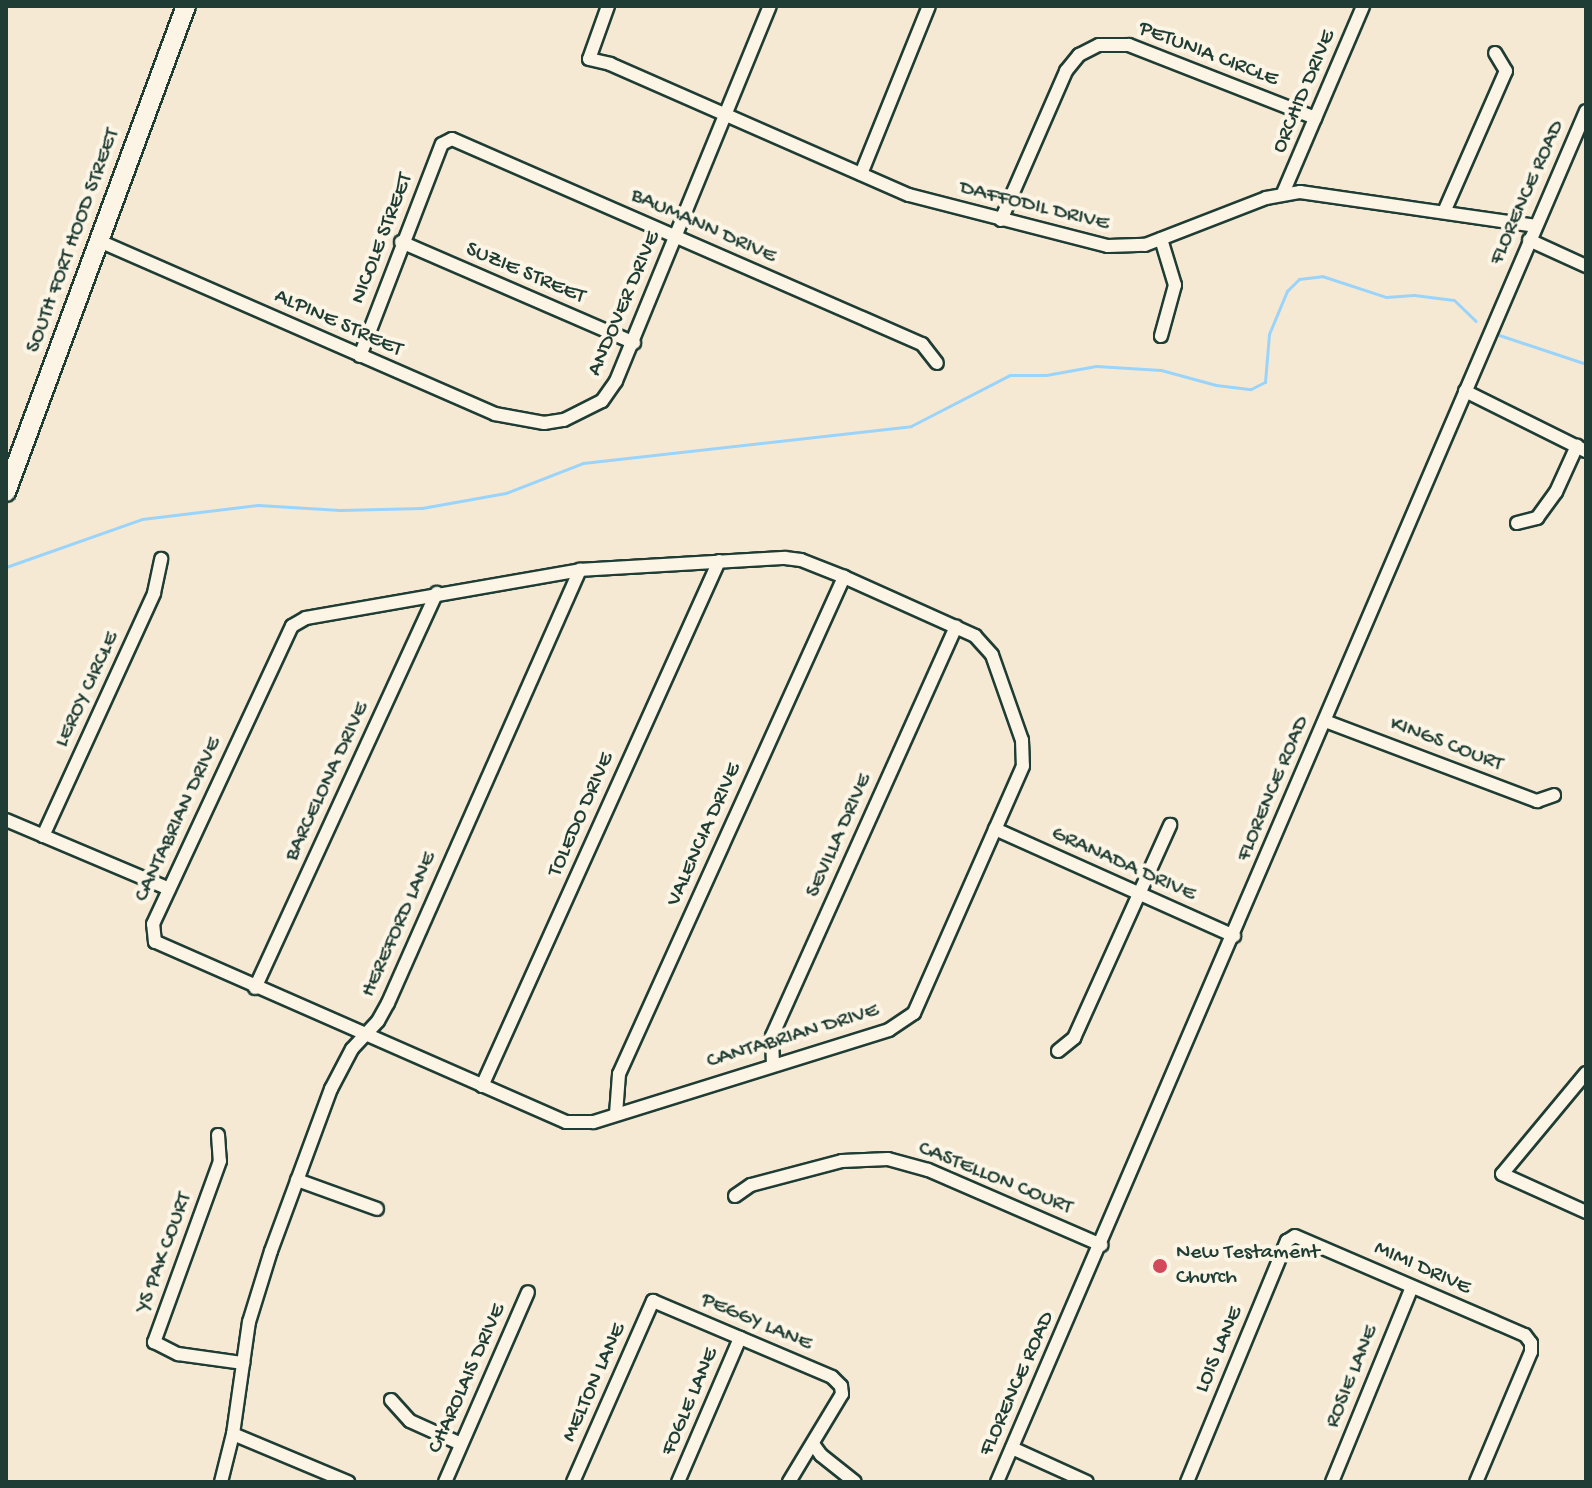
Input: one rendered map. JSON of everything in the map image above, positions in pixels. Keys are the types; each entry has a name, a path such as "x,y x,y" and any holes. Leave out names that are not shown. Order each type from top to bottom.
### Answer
{"highway":[{"name":"SOUTH FORT HOOD STREET","path":"6,492 186,6"}],"street":[{"name":"DAFFODIL DRIVE","path":"608,6 589,59 610,64 909,195 1108,246 1133,247 1283,193 1300,192 1535,226"},
{"name":"ANDOVER DRIVE","path":"566,419 602,401 634,343 770,6"},
{"path":"861,174 929,6"},
{"name":"ORCHID DRIVE","path":"1283,193 1363,6"},
{"name":"PETUNIA CIRCLE","path":"1001,220 1066,71 1079,55 1099,45 1129,45 1315,118"},
{"path":"1444,212 1506,71 1495,53"},
{"name":"FLORENCE ROAD","path":"997,1482 1234,936 1535,226 1582,129 1586,111"},
{"name":"BAUMANN DRIVE","path":"447,139 922,344 937,363"},
{"name":"NICOLE STREET","path":"360,356 401,242 447,139"},
{"path":"1161,239 1175,285 1161,336"},
{"path":"1529,240 1586,266"},
{"name":"ALPINE STREET","path":"99,241 506,417 544,423 566,419"},
{"name":"SUZIE STREET","path":"401,242 634,343"},
{"path":"1465,391 1582,449 1537,518 1517,523"},
{"name":"LEROY CIRCLE","path":"43,836 154,593 161,559"},
{"name":"CANTABRIAN DRIVE","path":"793,559 844,577 956,626 975,636 992,655 1024,752 1023,766 914,1013 889,1030 593,1122 566,1122 155,942 153,924 292,626 306,618 580,570 719,561 793,559"},
{"name":"TOLEDO DRIVE","path":"482,1086 719,561"},
{"name":"HEREFORD LANE","path":"221,1482 233,1434 255,1300 331,1089 352,1049 388,1003 580,570"},
{"name":"VALENCIA DRIVE","path":"616,1114 619,1074 844,577"},
{"name":"BARCELONA DRIVE","path":"255,988 437,593"},
{"name":"SEVILLA DRIVE","path":"773,1065 772,1036 956,626"},
{"name":"KINGS COURT","path":"1325,721 1537,801 1554,795"},
{"path":"6,820 169,889"},
{"path":"1058,1051 1074,1038 1170,825"},
{"name":"GRANADA DRIVE","path":"995,829 1234,936"},
{"path":"1586,1073 1502,1174 1586,1212"},
{"name":"YS PAK COURT","path":"218,1135 220,1161 154,1342 178,1354 243,1363"},
{"name":"CASTELLON COURT","path":"735,1196 751,1185 842,1161 888,1159 928,1170 1101,1245"},
{"path":"297,1180 377,1209"},
{"name":"MIMI DRIVE","path":"1295,1236 1525,1335 1531,1343 1531,1352 1476,1482"},
{"name":"LOIS LANE","path":"1187,1482 1287,1241 1295,1236"},
{"name":"ROSIE LANE","path":"1332,1482 1412,1287"},
{"name":"CHAROLAIS DRIVE","path":"445,1482 528,1292"},
{"name":"PEGGY LANE","path":"653,1301 832,1377 841,1386 842,1394 813,1444"},
{"name":"MELTON LANE","path":"573,1482 653,1301"},
{"name":"FOGLE LANE","path":"678,1482 740,1338"},
{"path":"391,1400 410,1421 461,1444"},
{"path":"233,1434 348,1482"},
{"path":"789,1482 813,1444 821,1455 855,1482"},
{"path":"1012,1448 1087,1482"}],"waterway":[{"path":"6,567 142,519 258,505 340,510 422,508 506,493 583,463 911,426 1010,375 1046,375 1096,366 1161,370 1216,385 1251,389 1265,382 1269,334 1287,291 1299,279 1322,276 1386,297 1414,295 1454,300 1476,321"},
{"path":"1499,335 1586,364"}],"place":[{"name":"New Testament Church","path":"1160,1266"}]}
